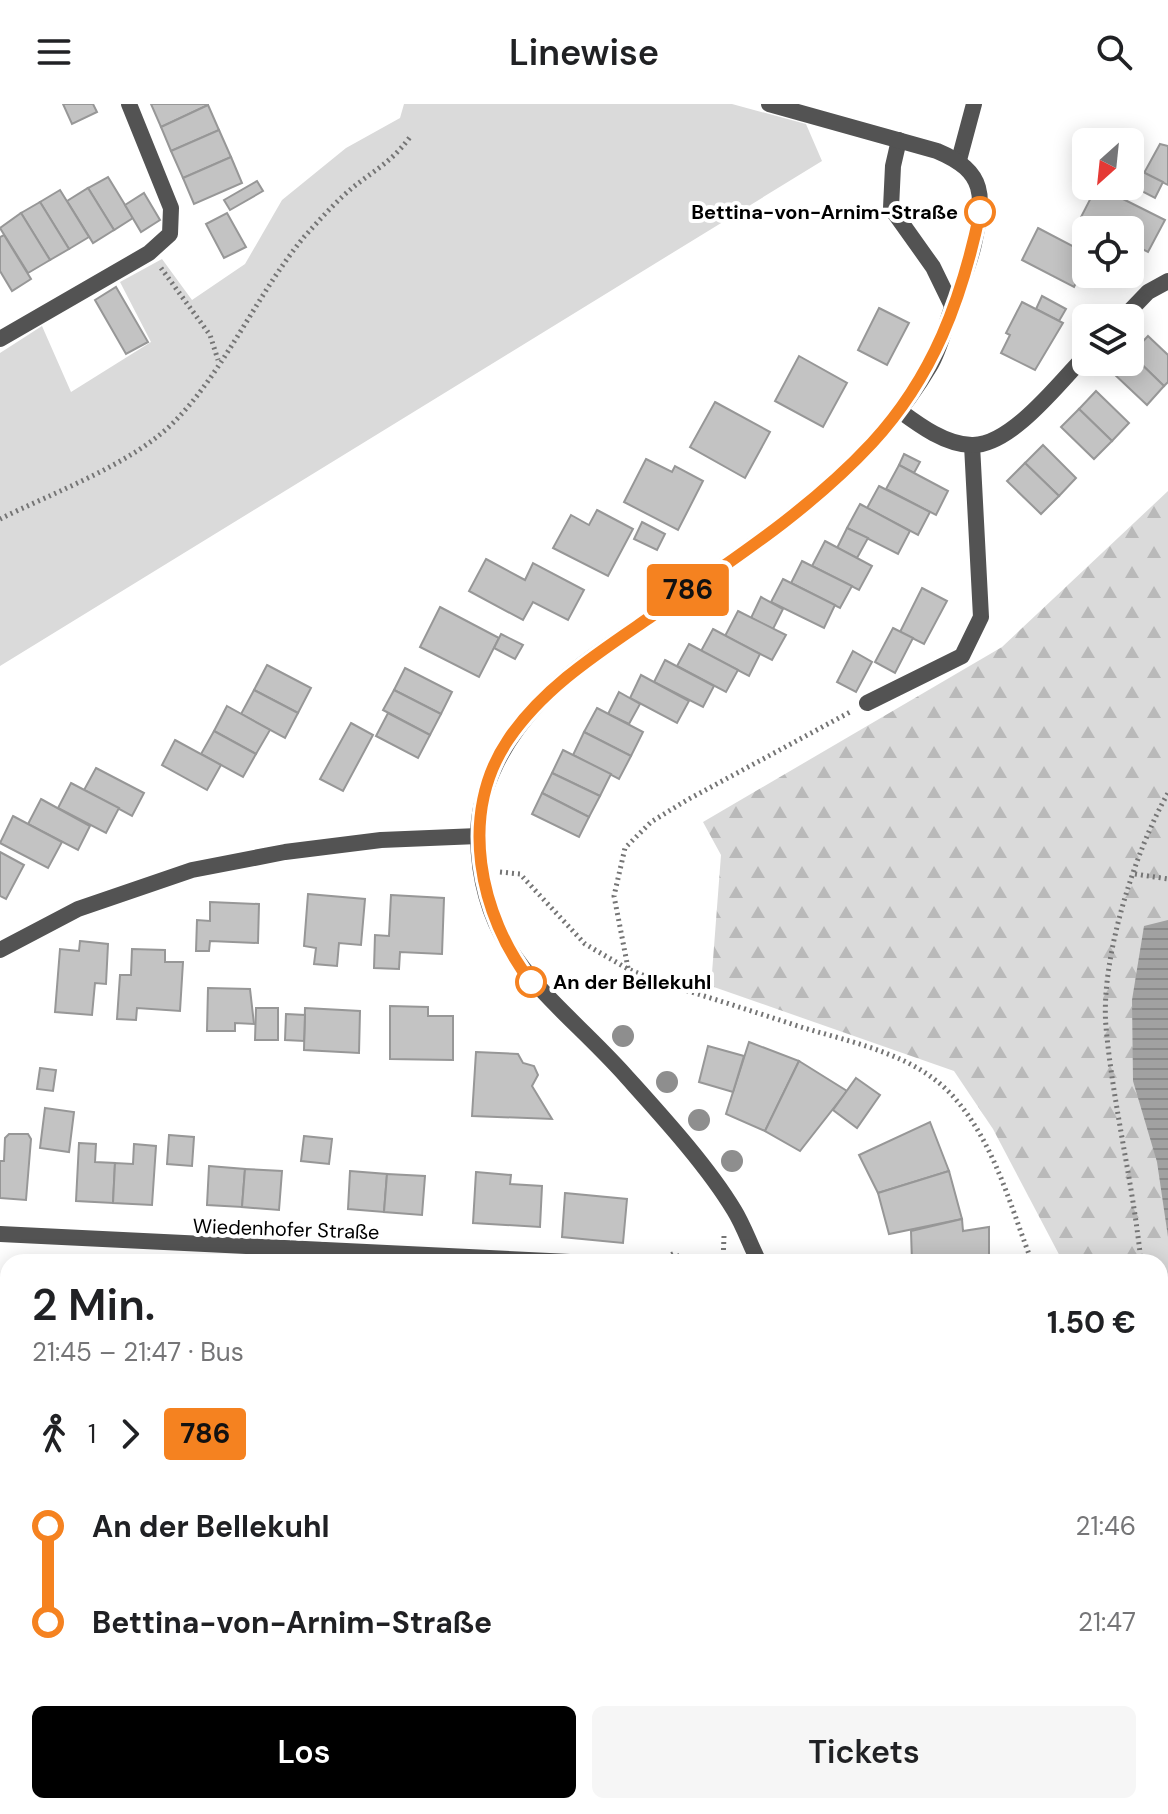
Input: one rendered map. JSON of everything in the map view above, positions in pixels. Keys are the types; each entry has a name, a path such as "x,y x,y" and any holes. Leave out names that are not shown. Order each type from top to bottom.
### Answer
{"street":[{"path":"0,339 149,253 170,234 171,208 129,104"},
{"path":"755,1254 734,1209 658,1113 522,972 496,926 482,871 478,836 485,790 507,741 541,700 591,659 793,517 840,476 900,411 932,363 969,265 980,212 978,180 959,160 769,104"},
{"path":"959,160 974,104"},
{"path":"899,140 893,166 891,208 933,267 952,306"},
{"path":"1136,304 1148,292 1168,281"},
{"path":"900,411 943,437 972,445 996,439 1016,426 1072,369"},
{"path":"867,703 962,656 981,617 972,445"},
{"path":"0,950 78,909 192,870 285,852 381,840 478,836"},
{"name":"Wiedenhofer Straße","path":"0,1234 407,1254"}],"path":[{"path":"0,519 134,452 173,424 202,390 251,309 304,238 343,195 380,171 410,137"},
{"path":"149,253 210,335 219,361"},
{"path":"628,969 614,896 625,848 651,822 687,800 867,703"},
{"path":"1140,1254 1106,1024 1109,955 1135,874 1168,793"},
{"path":"482,871 520,874 585,944 628,969 898,1057 938,1080 960,1104 1006,1185 1029,1254"},
{"path":"1135,874 1168,879"}],"green space":[{"path":"404,104 732,104 806,124 822,161 0,666 0,353 42,326 71,392 151,342 120,282 162,259 192,300 245,264 282,200 346,148 400,118"},
{"path":"1168,491 1168,1254 1059,1254 993,1129 954,1071 711,986 721,855 703,822 1002,647"}],"shaded area":[{"path":"1168,920 1168,1237 1157,1162 1133,1081 1132,1000 1144,926"}],"building":[{"path":"63,104 93,104 97,112 72,124"},
{"path":"151,104 208,104 208,105 161,127"},
{"path":"208,105 219,130 171,151 161,127"},
{"path":"219,130 231,157 183,178 171,151"},
{"path":"1160,144 1168,146 1168,185 1144,173"},
{"path":"231,157 242,183 194,204 183,178"},
{"path":"1144,172 1163,182 1155,198 1144,192"},
{"path":"108,177 133,218 114,230 88,188"},
{"path":"257,181 263,191 230,210 224,200"},
{"path":"88,188 114,230 93,243 67,201"},
{"path":"60,190 89,237 69,249 40,202"},
{"path":"144,193 160,220 141,232 125,205"},
{"path":"1090,200 1125,200 1165,220 1148,252 1144,250 1144,216 1082,216"},
{"path":"40,202 69,249 50,260 21,213"},
{"path":"21,213 50,260 28,273 0,228"},
{"path":"227,213 246,247 224,258 206,224"},
{"path":"1038,228 1072,246 1072,286 1022,260"},
{"path":"4,235 31,279 12,291 0,271 0,237"},
{"path":"116,287 148,342 126,354 95,300"},
{"path":"1042,296 1066,309 1059,321 1036,309"},
{"path":"1022,302 1063,323 1035,370 1001,353 1010,335 1006,333"},
{"path":"879,308 909,323 887,365 858,350"},
{"path":"1148,336 1168,355 1168,382 1164,386 1144,367 1144,340"},
{"path":"799,356 847,383 823,427 775,401"},
{"path":"1144,367 1164,386 1147,405 1116,376 1144,376"},
{"path":"1096,391 1129,423 1112,441 1079,409"},
{"path":"715,402 770,432 745,478 690,447"},
{"path":"1079,409 1112,441 1094,459 1061,427"},
{"path":"1043,445 1076,478 1059,496 1025,463"},
{"path":"904,454 920,462 914,473 899,465"},
{"path":"646,459 672,472 675,466 703,481 678,530 624,502"},
{"path":"1025,463 1059,496 1041,514 1007,481"},
{"path":"899,465 948,491 936,515 886,489"},
{"path":"879,486 930,512 918,535 867,508"},
{"path":"860,504 910,531 898,554 847,528"},
{"path":"597,510 633,529 608,576 553,548 571,515 589,525"},
{"path":"642,522 665,534 657,550 634,539"},
{"path":"847,528 868,538 857,558 837,548"},
{"path":"825,541 872,566 859,590 812,566"},
{"path":"486,559 525,580 533,563 584,590 568,620 533,602 523,620 469,591"},
{"path":"802,561 852,586 840,608 791,583"},
{"path":"783,579 835,605 824,628 771,602"},
{"path":"922,588 947,601 924,644 900,632"},
{"path":"761,597 783,609 773,629 751,618"},
{"path":"440,607 499,638 479,677 420,647"},
{"path":"738,611 786,635 772,660 725,636"},
{"path":"893,628 913,638 895,673 875,662"},
{"path":"713,629 760,654 749,676 701,651"},
{"path":"501,634 523,645 515,659 494,648"},
{"path":"689,644 738,670 726,692 677,666"},
{"path":"853,651 872,662 856,692 837,682"},
{"path":"665,660 714,686 703,707 654,682"},
{"path":"267,665 311,688 298,713 254,690"},
{"path":"405,668 452,692 441,714 394,690"},
{"path":"641,675 689,701 677,723 630,698"},
{"path":"254,690 298,713 285,738 241,714"},
{"path":"394,690 441,714 430,735 383,710"},
{"path":"619,692 640,704 629,724 608,714"},
{"path":"227,706 270,730 256,754 214,731"},
{"path":"597,708 643,732 631,756 584,732"},
{"path":"388,713 430,735 418,758 376,736"},
{"path":"351,723 373,735 343,791 320,779"},
{"path":"214,731 256,754 243,777 201,754"},
{"path":"584,732 631,756 619,779 573,755"},
{"path":"175,740 221,765 207,790 162,765"},
{"path":"563,750 611,774 600,796 552,773"},
{"path":"96,768 144,793 132,816 84,790"},
{"path":"552,773 600,796 589,817 542,793"},
{"path":"71,783 119,808 106,833 58,808"},
{"path":"542,793 589,817 579,837 532,814"},
{"path":"41,799 90,826 78,850 28,824"},
{"path":"13,816 62,842 48,868 0,843"},
{"path":"0,852 24,865 6,899 0,896"},
{"path":"308,894 365,899 361,945 339,943 337,966 314,964 316,948 304,946"},
{"path":"391,895 444,898 442,954 400,952 399,969 374,968 375,935 389,936"},
{"path":"210,902 259,904 258,943 210,941 209,951 196,951 197,920 210,921"},
{"path":"80,941 108,944 106,984 95,983 92,1015 55,1012 60,949 79,951"},
{"path":"132,949 165,950 165,962 183,962 180,1011 137,1008 136,1020 117,1019 120,975 131,975"},
{"path":"208,988 250,989 254,1024 235,1023 235,1031 207,1031"},
{"path":"390,1006 428,1007 428,1016 453,1016 453,1060 390,1059"},
{"path":"256,1008 278,1008 278,1040 255,1040"},
{"path":"305,1008 360,1011 359,1053 304,1050"},
{"path":"286,1014 305,1015 304,1041 285,1040"},
{"path":"749,1042 799,1061 765,1131 726,1114"},
{"path":"708,1046 744,1056 733,1092 699,1082"},
{"path":"476,1052 518,1054 523,1063 534,1066 538,1075 532,1086 552,1119 472,1116"},
{"path":"799,1061 847,1091 800,1151 765,1131"},
{"path":"40,1068 56,1070 53,1091 37,1089"},
{"path":"856,1078 880,1095 857,1128 833,1110"},
{"path":"45,1108 74,1112 69,1152 40,1148"},
{"path":"930,1122 949,1171 878,1193 859,1155"},
{"path":"9,1134 28,1134 31,1139 26,1200 0,1198 0,1161 4,1161 5,1138"},
{"path":"169,1135 194,1137 192,1166 167,1164"},
{"path":"304,1136 332,1139 329,1164 301,1161"},
{"path":"79,1143 96,1144 95,1162 115,1163 113,1203 76,1201"},
{"path":"134,1144 156,1146 152,1205 113,1203 115,1163 133,1164"},
{"path":"209,1166 245,1169 242,1207 207,1205"},
{"path":"245,1169 282,1171 279,1210 242,1207"},
{"path":"350,1171 387,1174 384,1212 348,1209"},
{"path":"949,1171 962,1219 889,1234 878,1193"},
{"path":"476,1172 511,1175 510,1184 542,1186 540,1227 473,1223"},
{"path":"387,1174 425,1176 422,1215 384,1212"},
{"path":"565,1193 627,1199 623,1243 562,1237"},
{"path":"962,1219 963,1231 989,1227 989,1254 912,1254 911,1231"}],"bus line":[{"name":"786","path":"531,982 496,926 482,871 478,836 485,790 507,741 541,700 591,659 793,517 871,444 900,411 932,363 969,265 980,212"}],"place":[{"name":"Bettina-von-Arnim-Straße","path":"980,212"},
{"name":"An der Bellekuhl","path":"531,982"}]}
